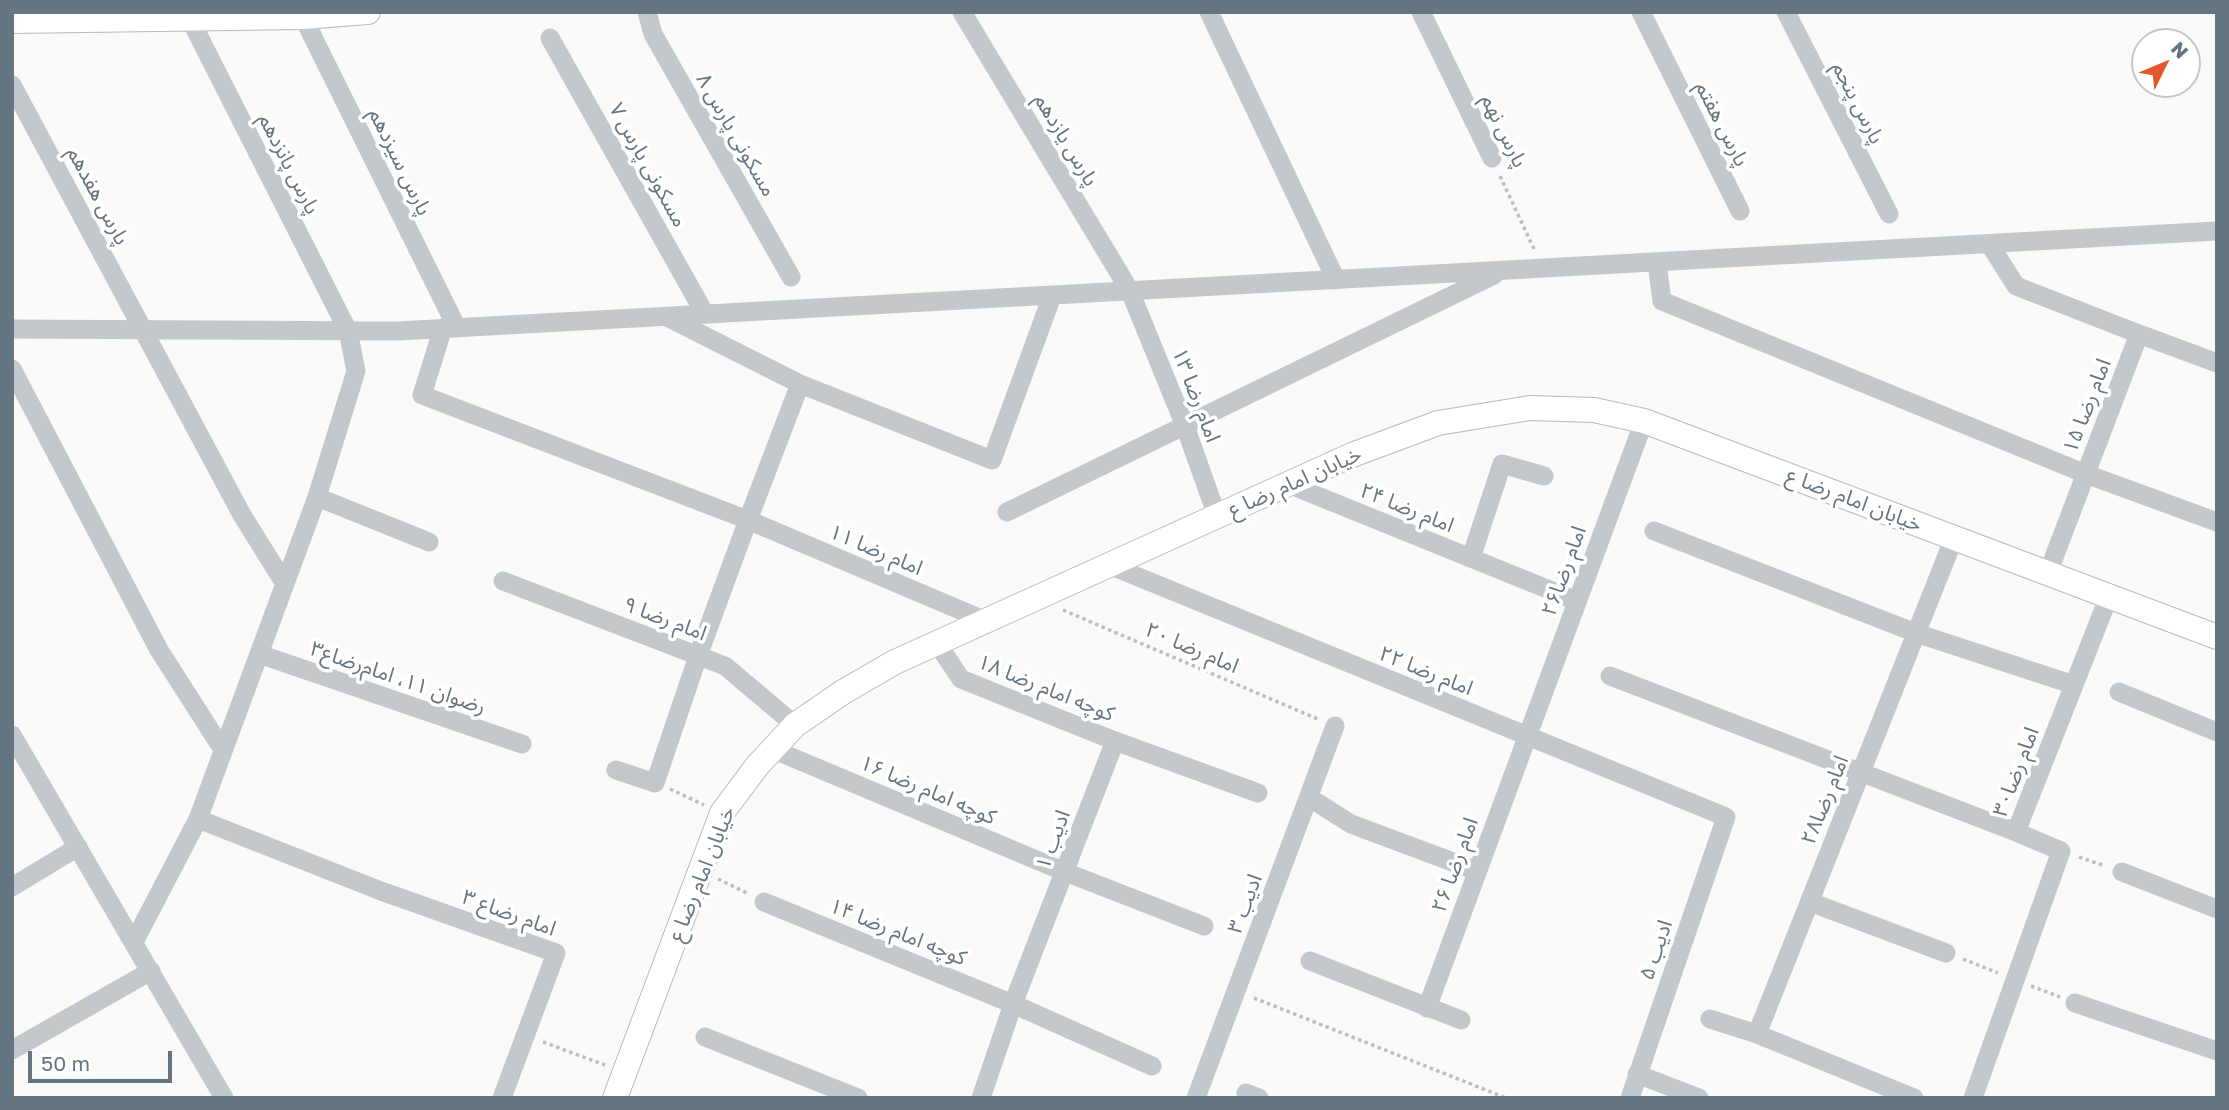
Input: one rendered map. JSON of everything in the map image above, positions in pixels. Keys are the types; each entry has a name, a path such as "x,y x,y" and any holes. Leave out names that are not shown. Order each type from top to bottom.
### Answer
{"main road":[{"path":"12,21 190,19 258,15 303,17 368,12"},
{"name":"خیابان امام رضا ع","path":"615,1098 722,813 757,766 795,725 843,692 895,662 1352,455 1438,424 1530,408 1594,410 1644,421 2217,637"}],"street":[{"name":"مسکونی پارس ۸","path":"648,12 653,34 791,277"},
{"name":"پارس‌‌ یازدهم","path":"962,12 1130,291"},
{"path":"1209,12 1336,280"},
{"name":"پارس‌‌ نهم","path":"1421,12 1492,158"},
{"name":"پارس‌‌ هفتم","path":"1641,12 1740,211"},
{"name":"پارس‌‌ پنجم","path":"1786,12 1889,214"},
{"name":"پارس‌ سیزدهم","path":"303,17 450,328"},
{"name":"پارس‌ پانزدهم","path":"134,942 198,819 317,497 356,371 348,331 190,19"},
{"name":"مسکونی ‌پارس ۷","path":"550,38 705,314"},
{"name":"پارس‌ هفدهم","path":"12,85 242,515 285,584"},
{"path":"12,329 348,331 450,328 2217,231"},
{"path":"1990,245 2015,286 2217,363"},
{"path":"1657,263 1662,301 2086,474 2217,522"},
{"path":"1007,512 1501,272"},
{"name":"امام رضا ۱۳","path":"1130,291 1185,426 1217,516"},
{"path":"665,317 800,384 992,460 1052,296"},
{"name":"امام رضا ۱۱","path":"450,328 422,395 748,520 986,621"},
{"name":"۱۵ امام رضا","path":"2048,573 2139,334"},
{"path":"12,369 159,650 223,750"},
{"path":"616,770 655,783 698,656 800,384"},
{"name":"امام رضا۲۶","path":"1526,737 1644,421"},
{"name":"امام رضا ۲۴","path":"1471,558 1502,464 1544,476"},
{"name":"امام رضا ۲۴","path":"1288,484 1577,601"},
{"path":"317,497 429,542"},
{"path":"1654,531 1916,633 2074,685"},
{"name":"امام رضا۲۸","path":"1757,1034 1954,538"},
{"name":"امام رضا ۲۲","path":"1109,565 1726,817"},
{"name":"امام رضا ۹","path":"503,581 724,666 795,725"},
{"name":"امام رضا۳۰","path":"2061,851 2016,832 2109,596"},
{"name":"کوچه امام رضا ۱۸","path":"937,643 961,679 1115,741"},
{"name":"رضوان ۱۱، امام‌رضا‌ع‌۳","path":"259,654 522,744"},
{"path":"1611,676 2016,832"},
{"path":"2119,692 2217,732"},
{"name":"ادیب ۳","path":"1196,1098 1335,726"},
{"path":"12,735 226,1097"},
{"name":"امام رضا ۲۶","path":"1427,1008 1526,737"},
{"path":"1115,741 1258,793"},
{"name":"ادیب ۱","path":"981,1098 1013,1004 1115,741"},
{"name":"کوچه امام رضا ۱۶","path":"772,749 1065,872 1203,926"},
{"path":"1310,798 1351,824 1477,871"},
{"name":"ادیب ۵","path":"1630,1098 1726,817"},
{"name":"امام رضا‌ع ۳","path":"198,819 381,891 556,953 502,1098"},
{"path":"12,887 78,847"},
{"path":"1973,1098 2061,851"},
{"path":"2122,872 2217,909"},
{"name":"کوچه امام رضا ۱۴","path":"764,902 1013,1004 1152,1066"},
{"path":"1810,902 1946,953"},
{"path":"1310,961 1461,1020"},
{"path":"12,1050 151,971"},
{"path":"2075,1003 2217,1051"},
{"path":"1710,1019 1757,1034 1914,1098"},
{"path":"705,1038 858,1098"},
{"path":"1637,1074 1699,1098"}],"path":[{"name":"پارس‌‌ نهم","path":"1492,158 1543,269"},
{"name":"امام رضا ۲۰","path":"1035,598 1335,726"},
{"path":"655,783 722,813"},
{"path":"2061,851 2122,872"},
{"path":"700,870 764,902"},
{"path":"1236,991 1506,1098"},
{"path":"525,1036 624,1072"}]}
